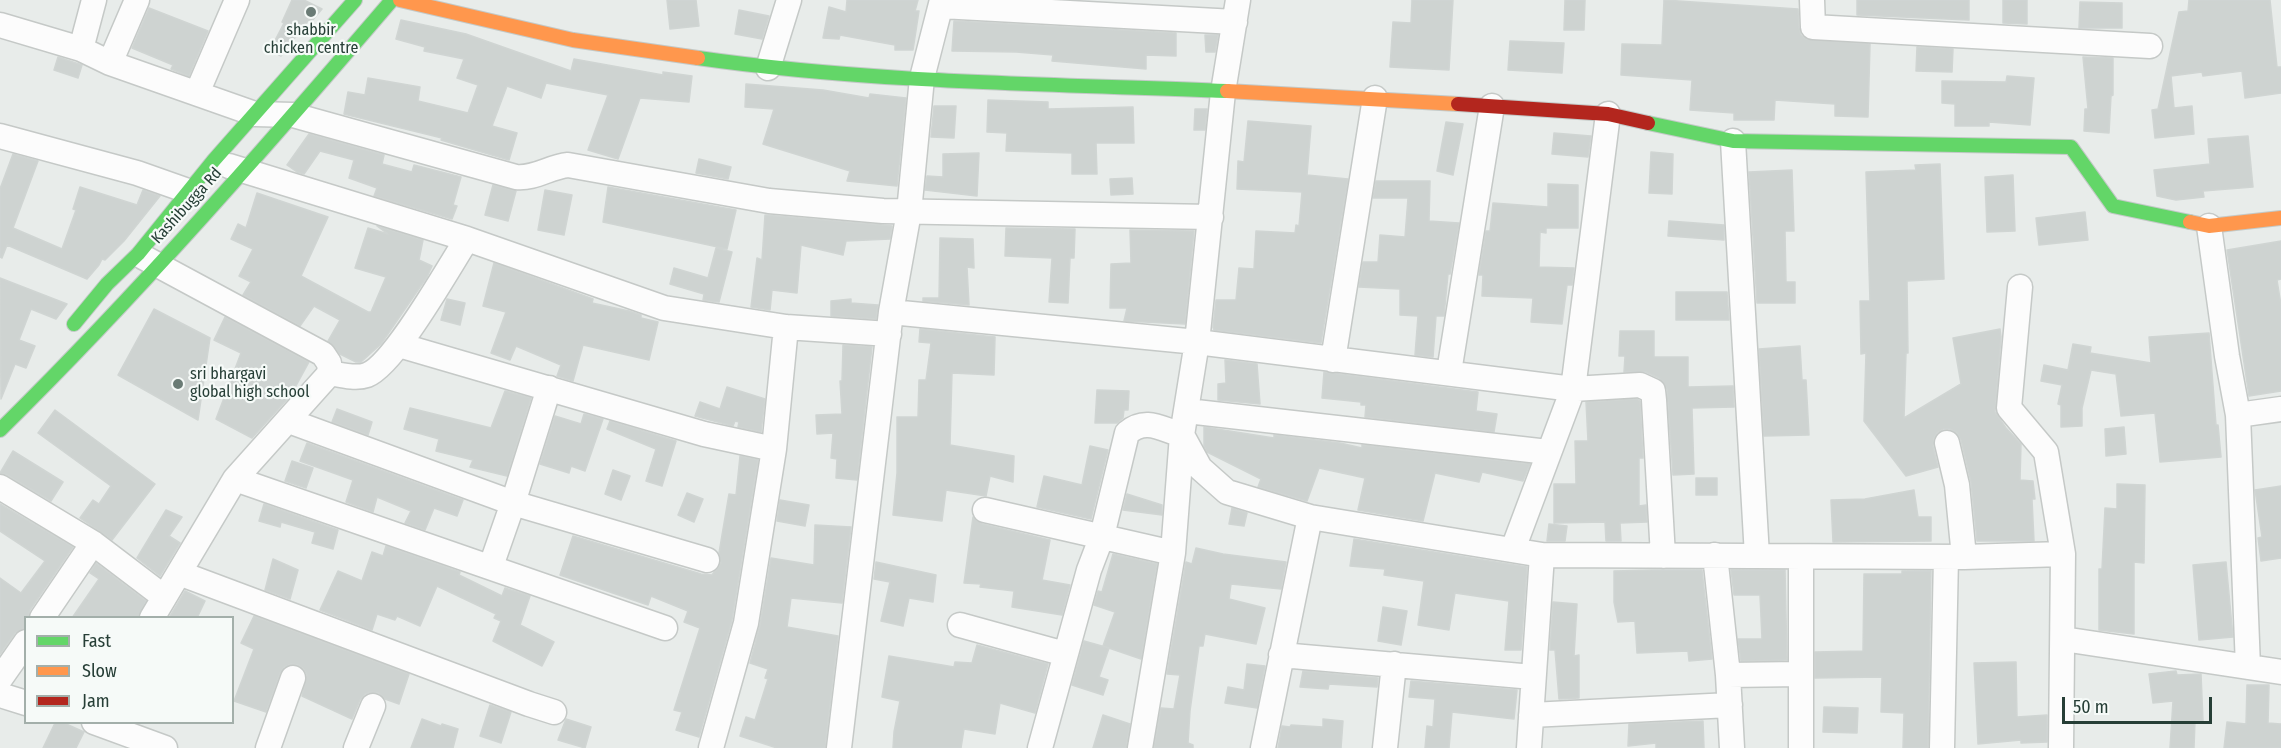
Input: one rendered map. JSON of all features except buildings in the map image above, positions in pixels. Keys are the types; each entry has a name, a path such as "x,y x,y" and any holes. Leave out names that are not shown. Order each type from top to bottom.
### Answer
{"street":[{"path":"81,49 94,0"},
{"path":"110,63 138,0"},
{"path":"197,93 237,0"},
{"name":"Kashibugga Rd","path":"0,430 64,367 147,260 188,191 355,0"},
{"name":"Kashibugga Rd","path":"63,336 107,284 147,260 241,171 293,115 392,0"},
{"path":"400,0 573,40 768,68 922,78 1375,98 1608,114 1734,141 2071,147 2113,207 2209,226 2281,218"},
{"path":"768,68 789,0"},
{"path":"1812,0 1813,27 2150,46"},
{"path":"839,748 890,323 909,212 922,78 942,3 1237,11 1223,92 1197,342 1182,435 1173,553 1140,748"},
{"path":"1,30 81,49 110,63 255,114 293,115 516,177 535,176 555,166 568,165 769,201 883,212 1211,218"},
{"path":"1333,360 1375,98"},
{"path":"1449,372 1492,106"},
{"path":"1513,549 1572,389 1608,114"},
{"path":"0,136 137,173 188,191"},
{"path":"1734,141 1757,556"},
{"path":"214,160 241,171 467,239 664,308 786,327 890,323 1197,342 1572,389 1640,385 1653,390 1663,556"},
{"path":"2209,226 2227,356 2238,415 2248,667"},
{"path":"330,373 354,376 367,375 375,371 399,345 467,239"},
{"path":"0,487 93,543 158,607 235,479 330,373 329,363 323,354 147,260"},
{"path":"2020,287 2009,408 2046,452 2063,554 2061,748"},
{"path":"711,748 746,623 774,449 786,327"},
{"path":"399,345 704,434 774,449"},
{"path":"491,566 549,388"},
{"path":"2238,415 2281,409"},
{"path":"1187,411 1548,452"},
{"path":"289,421 513,503 707,560"},
{"path":"1040,748 1089,570 1102,536 1127,433 1135,426 1144,423 1182,435 1200,468 1227,492 1310,517 1542,555 1715,555 1801,558 2063,554"},
{"path":"1942,748 1958,485 1947,443"},
{"path":"235,479 665,628"},
{"path":"985,510 1173,553"},
{"path":"1263,748 1310,517"},
{"path":"43,616 93,543"},
{"path":"1529,748 1542,555"},
{"path":"1715,555 1728,675 1732,748"},
{"path":"1801,558 1801,748"},
{"path":"179,573 554,712"},
{"path":"960,625 1065,654"},
{"path":"2063,639 2281,672"},
{"path":"0,679 24,645"},
{"path":"1281,655 1533,677"},
{"path":"1385,748 1394,664"},
{"path":"1728,675 1801,674"},
{"path":"268,748 293,678"},
{"path":"0,695 24,702"},
{"path":"1531,716 1730,705"},
{"path":"356,748 373,706"},
{"path":"97,724 165,748"}],"traffic: fast":[{"path":"74,324 107,284 138,254 214,160 355,0"},
{"path":"0,430 151,273 249,165 392,0"},
{"path":"698,58 895,78 1227,91"},
{"path":"1648,123 1733,141 2071,147 2113,206 2190,222"}],"traffic: slow":[{"path":"400,0 573,40 698,58"},
{"path":"1227,91 1458,104"},
{"path":"2190,222 2209,226 2281,218"}],"traffic: jam":[{"path":"1458,104 1608,114 1648,123"}],"place":[{"name":"shabbir chicken centre","path":"311,12"},
{"name":"sri bhargavi global high school","path":"178,384"}]}
